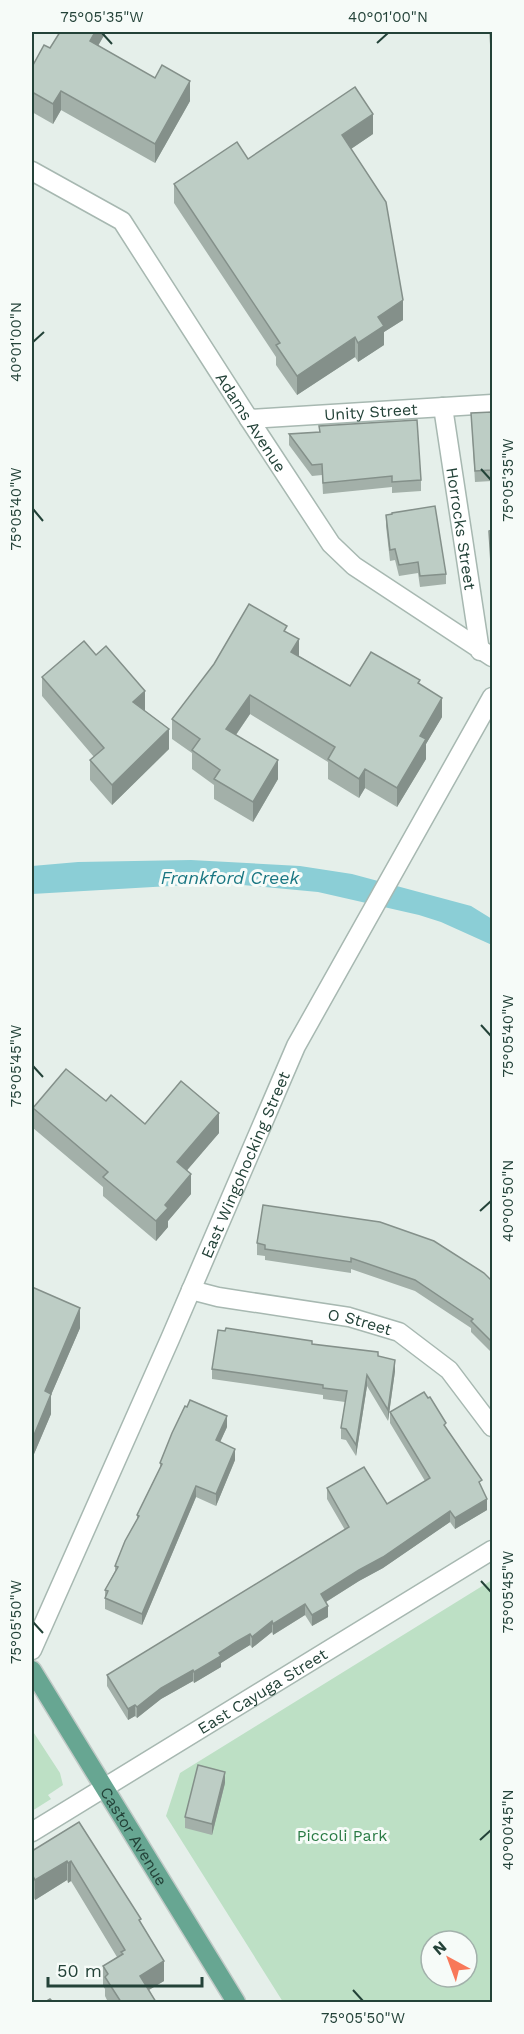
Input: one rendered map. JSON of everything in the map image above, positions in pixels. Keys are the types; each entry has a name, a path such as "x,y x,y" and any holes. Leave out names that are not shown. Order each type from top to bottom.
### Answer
{"main road":[{"name":"Castor Avenue","path":"32,1670 236,2002"}],"street":[{"name":"Adams Avenue","path":"32,171 122,221 331,544 354,566 486,654"},
{"name":"Unity Street","path":"249,419 492,404"},
{"name":"Horrocks Street","path":"442,407 486,654"},
{"name":"East Wingohocking Street","path":"32,1650 296,1046 492,697"},
{"name":"O Street","path":"191,1290 218,1297 349,1317 399,1332 449,1370 492,1427"},
{"name":"East Cayuga Street","path":"32,1832 492,1550"}],"green space":[{"name":"Piccoli Park","path":"492,1580 492,2002 283,2002 166,1816 180,1773"},
{"path":"32,1730 60,1773 63,1785 48,1795 51,1799 32,1811"}],"water":[{"name":"Frankford Creek","path":"191,860 300,866 352,874 471,906 492,919 492,945 441,922 419,915 318,892 222,883 32,894 32,866 78,862"}],"building":[{"path":"60,32 95,32 90,41 155,78 162,65 190,81 155,144 61,91 53,104 32,92 32,67 44,45 50,48"},
{"path":"355,87 373,114 342,135 386,202 403,300 378,317 384,326 358,343 355,337 297,376 276,345 280,343 174,184 237,142 248,159"},
{"path":"492,412 492,470 475,471 471,413"},
{"path":"417,420 421,480 392,482 392,476 323,483 322,464 312,465 289,434 320,432 319,426"},
{"path":"435,506 446,574 420,576 418,562 399,565 395,549 390,550 386,515"},
{"path":"492,530 492,579 489,531"},
{"path":"249,604 287,626 284,631 299,639 291,652 350,686 371,652 420,680 418,683 442,698 420,736 426,739 397,788 365,769 359,779 328,759 335,747 250,695 226,729 278,760 253,802 214,779 220,770 192,750 200,739 172,719 214,664"},
{"path":"84,641 96,655 106,646 145,691 133,702 169,729 112,785 90,760 104,748 42,677"},
{"path":"66,1069 106,1101 111,1095 145,1124 181,1081 219,1113 177,1162 191,1174 165,1205 168,1208 156,1221 103,1177 108,1172 33,1108"},
{"path":"263,1205 380,1222 434,1241 484,1273 492,1281 492,1342 471,1321 473,1319 415,1280 351,1258 351,1262 265,1249 265,1245 257,1243"},
{"path":"32,1287 80,1308 45,1391 51,1394 34,1435 32,1434"},
{"path":"226,1328 312,1341 312,1344 378,1352 378,1356 395,1360 388,1410 367,1375 356,1445 346,1429 341,1428 347,1391 323,1388 323,1385 212,1369 218,1330 225,1331"},
{"path":"424,1392 428,1398 430,1397 446,1423 444,1425 482,1480 479,1482 487,1499 455,1518 450,1511 383,1557 321,1594 328,1606 312,1615 305,1604 273,1624 272,1621 252,1637 250,1634 236,1642 219,1653 221,1656 161,1688 137,1707 135,1705 128,1709 107,1675 349,1527 327,1488 364,1467 387,1504 430,1478 390,1412"},
{"path":"190,1400 227,1416 216,1440 235,1449 216,1494 196,1486 142,1614 105,1598 108,1591 105,1590 118,1567 115,1566 125,1541 162,1464 160,1463 172,1433"},
{"path":"198,1765 225,1772 212,1824 185,1817"},
{"path":"79,1822 141,1919 139,1920 164,1961 140,1976 156,2002 121,2002 105,1977 108,1974 103,1966 123,1954 121,1952 125,1950 71,1861 68,1863 67,1861 35,1880 32,1874 32,1851"}]}
